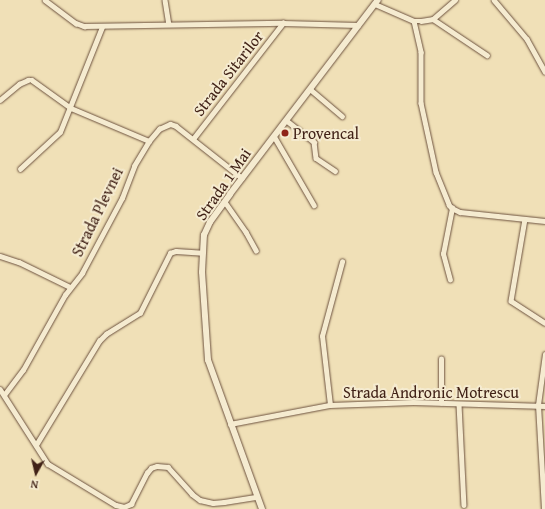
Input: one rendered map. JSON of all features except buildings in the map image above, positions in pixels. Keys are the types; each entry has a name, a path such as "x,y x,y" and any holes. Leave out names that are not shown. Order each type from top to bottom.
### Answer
{"main road":[{"name":"Strada 1 Mai","path":"262,509 208,360 202,253 204,235 210,222 242,178 377,2"}],"street":[{"path":"46,0 76,23 84,26 102,27 169,24 358,25"},
{"path":"165,0 169,24"},
{"path":"377,2 414,21 433,19 455,0"},
{"path":"494,0 526,39 545,71"},
{"path":"433,19 487,55"},
{"path":"414,21 421,52 421,103 424,121 436,172 452,208 443,254 450,280"},
{"name":"Strada Sitarilor","path":"193,139 283,24"},
{"path":"20,169 60,132 71,108 102,27"},
{"path":"0,100 19,84 30,80 71,108 149,141"},
{"path":"310,89 342,116"},
{"path":"286,120 314,142 316,158 335,171"},
{"name":"Strada Plevnei","path":"4,395 23,370 70,287 82,273 122,198 134,166 149,141 159,129 170,124 176,126 242,178"},
{"path":"274,136 314,205"},
{"path":"225,202 246,232 256,250"},
{"path":"452,208 460,212 545,221"},
{"path":"525,219 510,294 511,301 545,323"},
{"path":"36,445 99,340 140,312 170,253 176,251 202,253"},
{"path":"0,256 19,262 70,287"},
{"path":"330,405 322,336 342,262"},
{"path":"538,406 545,354"},
{"path":"441,403 442,359"},
{"path":"0,389 44,460 53,468 120,506 128,506 131,504 147,473 151,468 157,466 168,467 192,494 200,500 213,503 257,497"},
{"name":"Strada Andronic Motrescu","path":"230,424 330,405 413,402 545,406"},
{"path":"459,404 464,505"},
{"name":"Strada Andronic Motrescu","path":"538,406 544,467 544,509"}],"place":[{"name":"Provencal","path":"285,133"}]}
